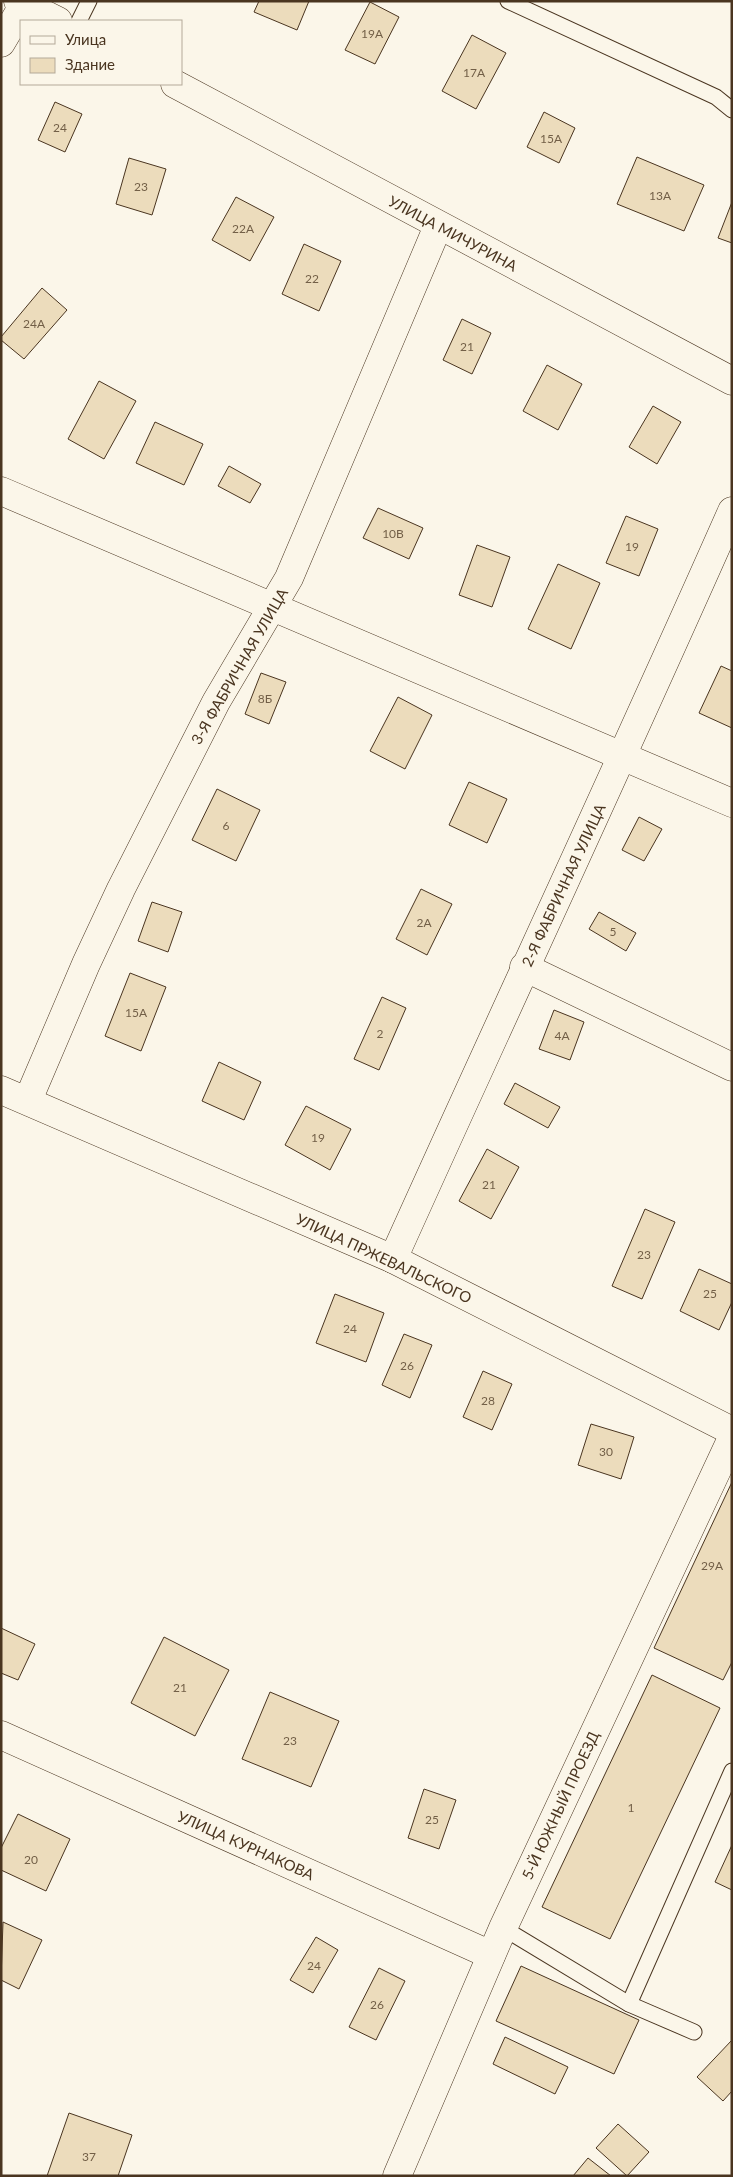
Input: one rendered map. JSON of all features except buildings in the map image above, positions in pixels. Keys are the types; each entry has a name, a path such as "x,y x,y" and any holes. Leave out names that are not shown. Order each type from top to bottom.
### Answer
{"street":[{"path":"1,43 21,3 56,20"},
{"name":"УЛИЦА МИЧУРИНА","path":"177,85 438,226 732,381"},
{"name":"3-Я ФАБРИЧНАЯ УЛИЦА","path":"28,1100 86,964 121,890 216,702 273,607 296,562 438,226"},
{"path":"1,492 732,803"},
{"name":"2-Я ФАБРИЧНАЯ УЛИЦА","path":"393,1259 524,967 623,757 732,511"},
{"path":"524,967 732,1067"},
{"name":"УЛИЦА ПРЖЕВАЛЬСКОГО","path":"1,1090 28,1100 393,1259 732,1431"},
{"name":"5-Й ЮЖНЫЙ ПРОЕЗД","path":"397,2176 503,1928 732,1438"},
{"name":"УЛИЦА КУРНАКОВА","path":"1,1735 491,1955"}],"lane":[{"path":"80,20 89,1"},
{"path":"508,1 716,97 732,110"},
{"path":"629,2004 732,1771"},
{"path":"503,1928 629,2004 694,2032"}]}
